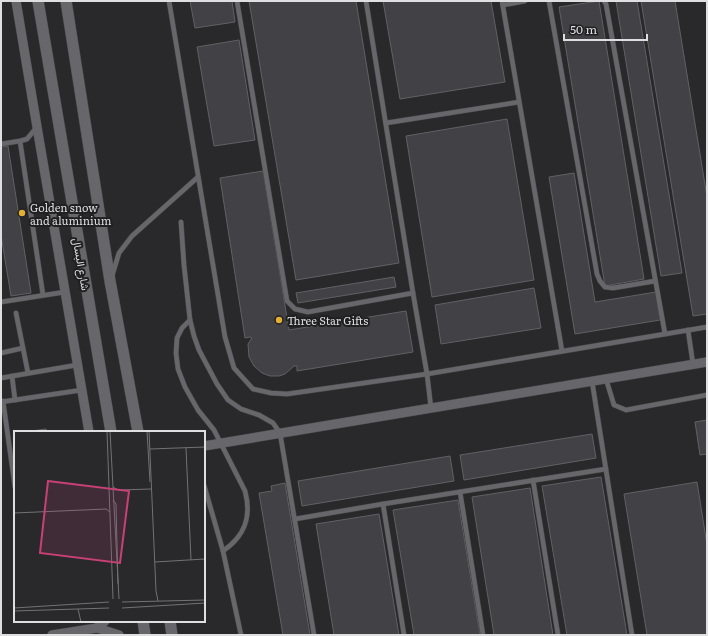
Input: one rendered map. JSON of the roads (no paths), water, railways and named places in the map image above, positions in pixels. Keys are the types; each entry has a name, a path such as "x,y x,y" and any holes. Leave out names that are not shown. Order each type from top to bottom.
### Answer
{"street":[{"path":"16,1 89,431"},
{"name":"شارع البسال","path":"38,1 111,431"},
{"path":"66,1 110,281 137,428"},
{"path":"205,446 707,362"},
{"path":"97,628 104,622"},
{"path":"143,622 145,635"},
{"path":"170,622 172,635"},
{"path":"52,635 97,628 119,635"}],"lane":[{"path":"169,1 225,337 234,368 253,389 271,393 287,394 427,374 707,327"},
{"path":"237,1 287,301 295,309 308,312 413,293"},
{"path":"366,1 427,374 431,408"},
{"path":"525,1 503,3 562,351"},
{"path":"549,1 600,281 605,287 613,288 655,281"},
{"path":"604,1 606,4 665,334"},
{"path":"386,123 519,102"},
{"path":"1,144 20,142 27,139 37,127"},
{"path":"20,142 43,295"},
{"path":"110,281 119,253 132,236 198,177"},
{"path":"181,222 190,320 199,350 216,384 228,400 241,409 259,415 274,423 280,433 314,635"},
{"path":"1,302 65,292"},
{"path":"16,313 28,374"},
{"path":"190,320 182,328 177,338 176,353 178,369 185,387 198,410 214,430 245,491 248,506 243,530 238,538 223,551"},
{"path":"688,330 693,364"},
{"path":"1,353 23,348"},
{"path":"1,378 77,365"},
{"path":"12,376 15,400"},
{"path":"606,379 614,405 626,410 707,396"},
{"path":"592,381 632,635"},
{"path":"14,480 2,402 82,390"},
{"path":"295,519 606,469"},
{"path":"533,480 558,635"},
{"path":"205,488 223,551 241,635"},
{"path":"460,492 483,635"},
{"path":"382,504 404,635"}],"place":[{"name":"Golden snow and aluminium","path":"22,213"},
{"name":"Three Star Gifts","path":"279,320"}]}
